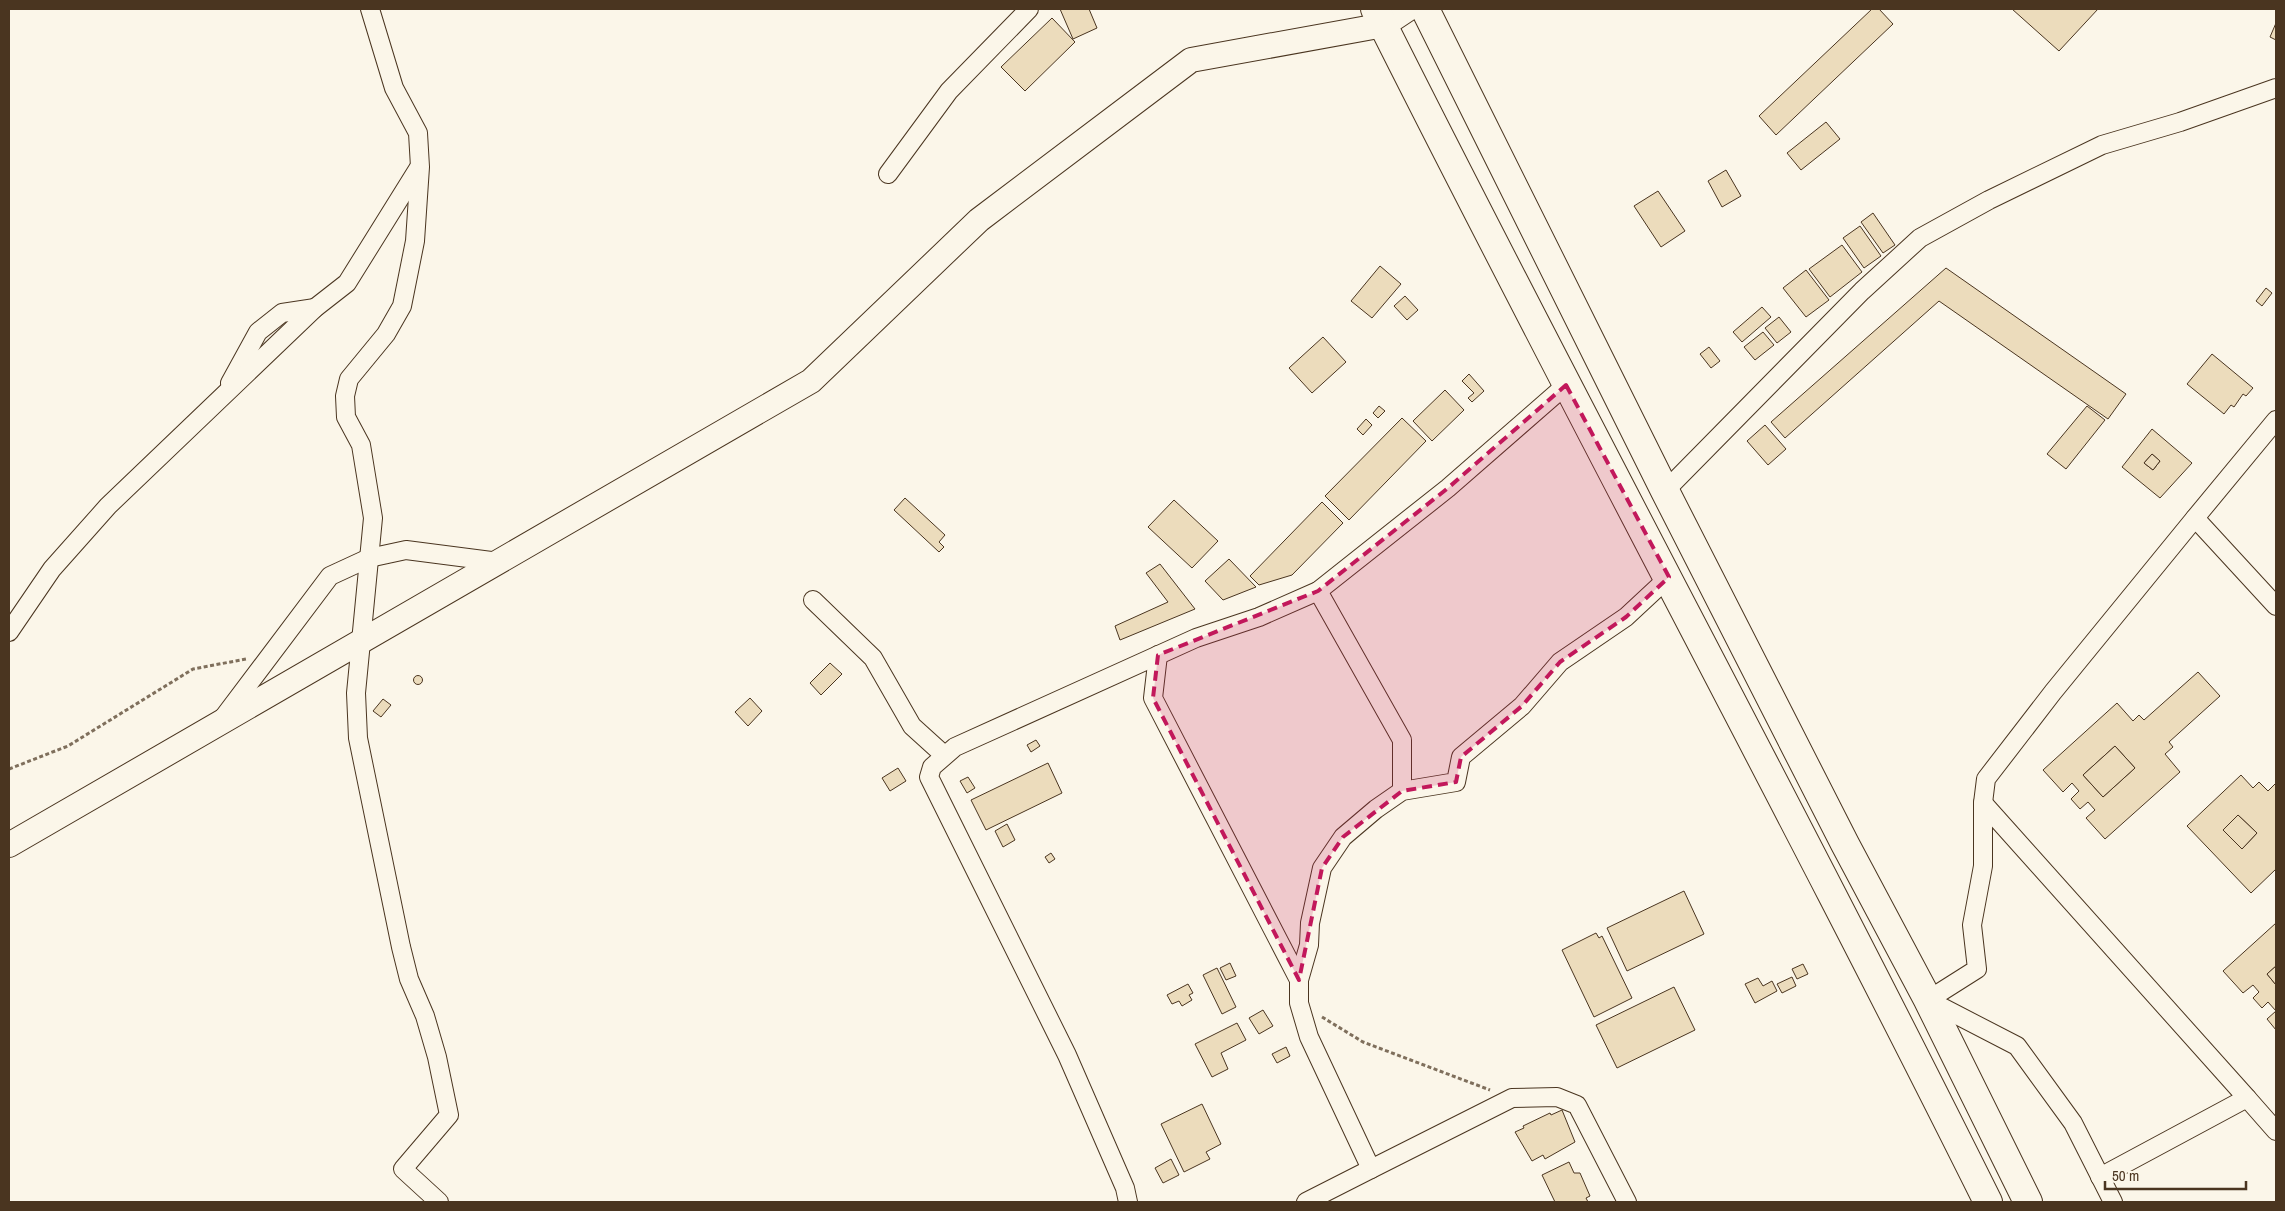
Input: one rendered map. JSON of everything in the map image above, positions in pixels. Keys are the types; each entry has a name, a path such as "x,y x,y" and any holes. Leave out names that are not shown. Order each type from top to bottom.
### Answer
{"highway":[{"path":"1425,9 1665,491 1845,844 1928,1000 2028,1202"},
{"path":"1380,17 1566,385 1818,863 1988,1202"}],"main road":[{"path":"9,845 811,381 979,220 1191,60 1408,9"}],"street":[{"path":"370,9 394,88 418,133 420,167 415,241 402,306 386,334 349,379 345,396 346,417 361,444 373,518 356,693 358,738 401,947 409,979 425,1016 438,1056 449,1115 403,1169 439,1202"},
{"path":"888,174 949,91 1029,9"},
{"path":"1665,491 1862,291 1920,238 1988,200 2102,145 2180,122 2276,88"},
{"path":"9,632 52,569 108,506 224,395 258,332 282,313 314,308 347,284 420,167"},
{"path":"1128,1202 1125,1188 1067,1055 929,777 932,767 955,747 1196,638 1259,617 1318,591 1448,488 1566,385"},
{"path":"1928,1000 1977,969 1972,925 1983,866 1983,803 1986,779 2059,684 2276,420"},
{"path":"2195,518 2276,606"},
{"path":"218,724 330,576 368,558 406,550 499,562"},
{"path":"1371,1169 1308,1037 1299,1002 1299,980 1309,945 1310,923 1322,868 1343,837 1376,809 1402,791 1456,782 1461,757 1522,706 1560,662 1626,617 1669,578"},
{"path":"1318,591 1402,740 1402,791"},
{"path":"813,600 873,658 912,726 944,756"},
{"path":"1158,655 1153,698 1299,980"},
{"path":"1983,803 2276,1131"},
{"path":"1928,1000 2017,1046 2073,1123 2112,1202"},
{"path":"1306,1202 1512,1098 1557,1097 1577,1105 1627,1202"},
{"path":"2100,1177 2247,1098"}],"path":[{"path":"9,769 68,746 194,669 271,654"},
{"path":"1299,1002 1363,1042 1512,1098"}],"highlighted area":[{"path":"1566,385 1669,577 1626,617 1560,662 1522,706 1461,757 1456,782 1402,791 1343,837 1322,868 1299,980 1153,698 1158,655 1318,591 1448,488"}],"building":[{"path":"1060,9 1089,9 1097,28 1073,39"},
{"path":"1872,9 1879,9 1893,24 1776,135 1759,116"},
{"path":"2012,9 2098,9 2059,51"},
{"path":"1052,18 1075,42 1025,91 1001,67"},
{"path":"2276,23 2276,40 2270,37"},
{"path":"1826,122 1840,139 1801,170 1787,153"},
{"path":"1726,170 1741,196 1722,207 1708,181"},
{"path":"1658,191 1685,231 1661,247 1634,206"},
{"path":"1873,213 1895,245 1883,253 1861,222"},
{"path":"1860,226 1881,256 1864,268 1843,238"},
{"path":"1842,245 1862,272 1830,297 1809,269"},
{"path":"1380,266 1401,284 1372,318 1351,301"},
{"path":"1946,268 2126,394 2108,419 1939,301 1785,438 1771,422"},
{"path":"1806,270 1829,300 1806,317 1783,288"},
{"path":"2266,288 2272,293 2262,306 2256,301"},
{"path":"1405,296 1418,310 1407,320 1394,306"},
{"path":"1762,307 1771,317 1742,342 1733,332"},
{"path":"1779,317 1791,332 1777,343 1765,328"},
{"path":"1763,332 1774,345 1755,360 1744,347"},
{"path":"1323,337 1346,362 1312,393 1289,368"},
{"path":"1709,347 1720,361 1711,368 1700,354"},
{"path":"2212,354 2253,388 2246,396 2243,394 2234,407 2231,405 2224,414 2187,384"},
{"path":"1469,374 1484,391 1472,402 1468,398 1474,393 1462,381"},
{"path":"1445,390 1464,410 1432,441 1413,421"},
{"path":"1379,406 1385,411 1378,418 1373,413"},
{"path":"2087,406 2105,420 2066,469 2047,454"},
{"path":"1402,418 1426,441 1349,520 1325,496"},
{"path":"1366,419 1372,425 1363,435 1357,429"},
{"path":"1765,425 1786,449 1768,465 1747,441"},
{"path":"2152,429 2192,463 2160,498 2122,467","holes":["2152,454 2160,461 2153,470 2144,463"]},
{"path":"2152,454 2160,461 2153,470 2144,463"},
{"path":"905,498 945,535 939,542 944,547 939,552 894,510"},
{"path":"1174,500 1218,541 1192,568 1148,527"},
{"path":"1322,502 1343,523 1292,575 1259,585 1250,576"},
{"path":"1229,559 1256,587 1223,600 1205,581"},
{"path":"1160,564 1195,609 1120,640 1115,626 1168,602 1146,573"},
{"path":"830,663 842,674 821,695 810,683"},
{"path":"2198,672 2220,696 2169,742 2173,747 2165,754 2180,772 2105,839 2086,818 2095,810 2088,802 2080,809 2071,799 2079,791 2072,783 2063,792 2043,770 2117,703 2133,721 2139,715 2144,720","holes":["2115,746 2135,768 2103,797 2083,775"]},
{"path":"418,675 423,680 418,685 413,680"},
{"path":"750,698 762,711 748,726 735,712"},
{"path":"383,699 391,705 381,717 373,711"},
{"path":"1036,740 1040,746 1031,752 1027,745"},
{"path":"2115,746 2135,768 2103,797 2083,775"},
{"path":"1048,763 1062,793 986,830 971,800"},
{"path":"898,768 906,781 890,791 882,778"},
{"path":"2241,775 2253,788 2259,782 2268,791 2276,783 2276,869 2251,893 2187,826","holes":["2238,815 2257,833 2242,849 2223,830"]},
{"path":"968,777 975,788 967,793 960,781"},
{"path":"2238,815 2257,833 2242,849 2223,830"},
{"path":"1007,824 1015,840 1003,847 995,831"},
{"path":"1051,853 1055,859 1049,863 1045,857"},
{"path":"1684,891 1704,934 1627,971 1607,928"},
{"path":"2276,923 2276,966 2267,974 2276,985 2276,1011 2268,1002 2262,1008 2253,998 2259,992 2253,985 2243,993 2223,971"},
{"path":"1596,933 1599,938 1602,936 1632,998 1594,1017 1562,950"},
{"path":"1230,963 1236,976 1226,980 1220,968"},
{"path":"1803,964 1808,974 1797,979 1792,969"},
{"path":"2276,966 2276,985 2267,974"},
{"path":"1217,968 1236,1007 1222,1014 1203,975"},
{"path":"1792,977 1796,986 1782,993 1777,984"},
{"path":"1758,978 1763,986 1772,981 1777,991 1755,1003 1745,984"},
{"path":"1188,984 1193,993 1189,995 1192,1000 1182,1006 1179,1001 1172,1004 1167,995"},
{"path":"1674,987 1695,1030 1617,1068 1596,1025"},
{"path":"1263,1010 1273,1026 1259,1034 1249,1018"},
{"path":"2276,1011 2276,1030 2267,1019"},
{"path":"1237,1023 1246,1040 1221,1053 1228,1069 1212,1077 1195,1044"},
{"path":"1286,1047 1290,1056 1277,1063 1272,1054"},
{"path":"1202,1104 1221,1144 1206,1152 1210,1159 1184,1172 1161,1124"},
{"path":"1562,1110 1575,1142 1545,1159 1543,1155 1532,1161 1515,1132 1550,1113 1551,1115"},
{"path":"1171,1159 1179,1175 1163,1183 1155,1168"},
{"path":"1569,1162 1574,1173 1580,1173 1590,1196 1586,1198 1588,1202 1555,1202 1542,1175"}]}
